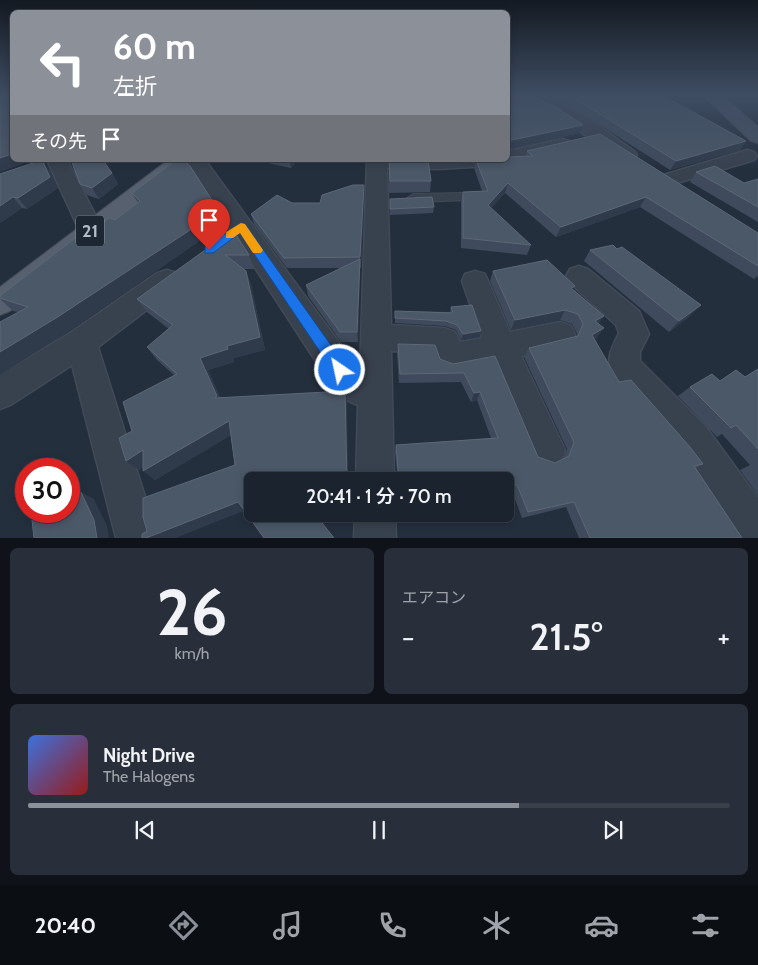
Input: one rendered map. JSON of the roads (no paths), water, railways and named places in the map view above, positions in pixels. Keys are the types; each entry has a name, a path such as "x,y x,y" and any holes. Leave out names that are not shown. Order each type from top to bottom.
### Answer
{"main road":[{"name":"21","path":"0,303 178,162"}],"street":[{"path":"575,120 653,172 690,194"},
{"path":"740,120 758,136"},
{"path":"510,157 599,136"},
{"path":"653,172 747,156"},
{"path":"52,162 91,230"},
{"path":"196,162 351,386 374,396"},
{"path":"375,472 375,336 386,199 377,162"},
{"path":"398,162 439,164 463,162"},
{"path":"217,244 241,227"},
{"path":"0,393 81,342 185,267"},
{"path":"579,276 629,319 634,334 625,352 624,366 693,440 758,533"},
{"path":"475,281 501,348 547,450"},
{"path":"375,336 444,341 451,358 560,335"},
{"path":"81,342 136,538"},
{"path":"375,522 375,538"}],"lane":[{"path":"386,199 465,197"}]}
